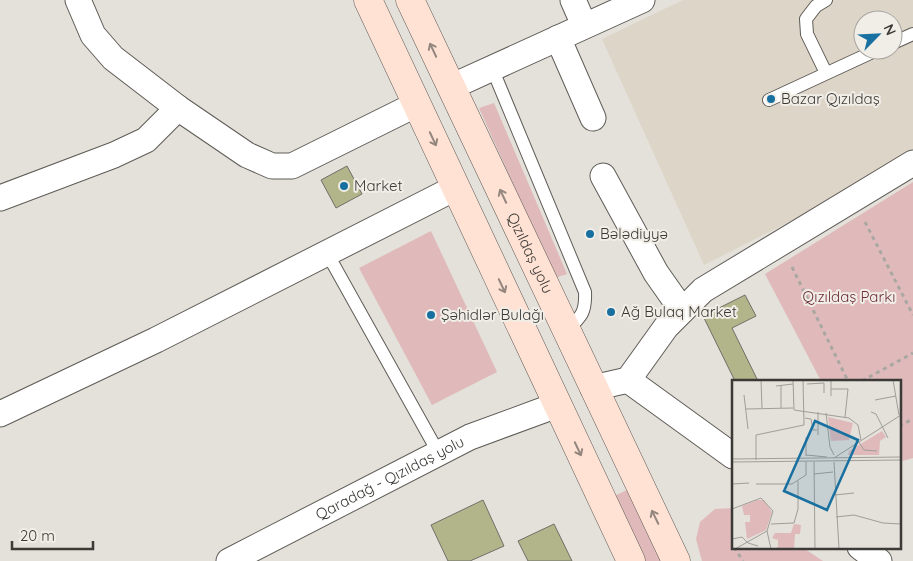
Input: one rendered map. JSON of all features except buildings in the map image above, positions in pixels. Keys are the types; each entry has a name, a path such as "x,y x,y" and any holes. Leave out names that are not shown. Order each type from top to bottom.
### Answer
{"main road":[{"path":"368,0 631,561"},
{"name":"Qızıldaş yolu","path":"410,0 676,561"},
{"path":"557,405 556,393 558,387 566,379 572,377 585,379 593,388"}],"street":[{"path":"78,0 93,34 113,58 178,108 247,155 272,166 292,166 417,104"},
{"path":"573,0 584,25"},
{"path":"451,87 642,0"},
{"path":"558,38 593,118"},
{"path":"0,198 114,155 146,140 178,108"},
{"path":"593,388 628,380 666,327 703,290 913,163"},
{"path":"604,176 656,273 682,310"},
{"path":"0,414 156,340 455,188"},
{"path":"628,380 732,455"},
{"name":"Qaradağ - Qızıldaş yolu","path":"229,561 438,452 492,428 557,405"},
{"path":"861,548 879,561"}],"lane":[{"path":"826,0 816,6 806,19 807,34 826,73"},
{"path":"769,100 855,60"},
{"path":"492,68 585,292 586,305 582,317 566,331"},
{"path":"327,253 438,452"}],"path":[{"path":"861,215 913,315"},
{"path":"788,260 848,380"},
{"path":"864,380 913,353"},
{"path":"900,426 913,419"},
{"path":"735,548 743,561"}],"shaded area":[{"name":"Bazar Qızıldaş","path":"683,0 913,0 913,149 832,200 704,265 602,39"}],"green space":[{"path":"494,103 567,274 555,278 479,108"},
{"name":"Qızıldaş Parkı","path":"913,182 913,458 900,462 900,380 820,380 765,274"},
{"path":"431,231 497,372 432,405 359,268"},
{"path":"627,490 661,561 645,561 614,496"},
{"path":"732,508 732,548 804,548 823,561 702,561 696,539 700,522 715,509"}],"place":[{"name":"Bazar Qızıldaş","path":"771,99"},
{"name":"Market","path":"344,186"},
{"name":"Bələdiyyə","path":"590,234"},
{"name":"Ağ Bulaq Market","path":"611,312"},
{"name":"Şəhidlər Bulağı","path":"431,315"}]}
